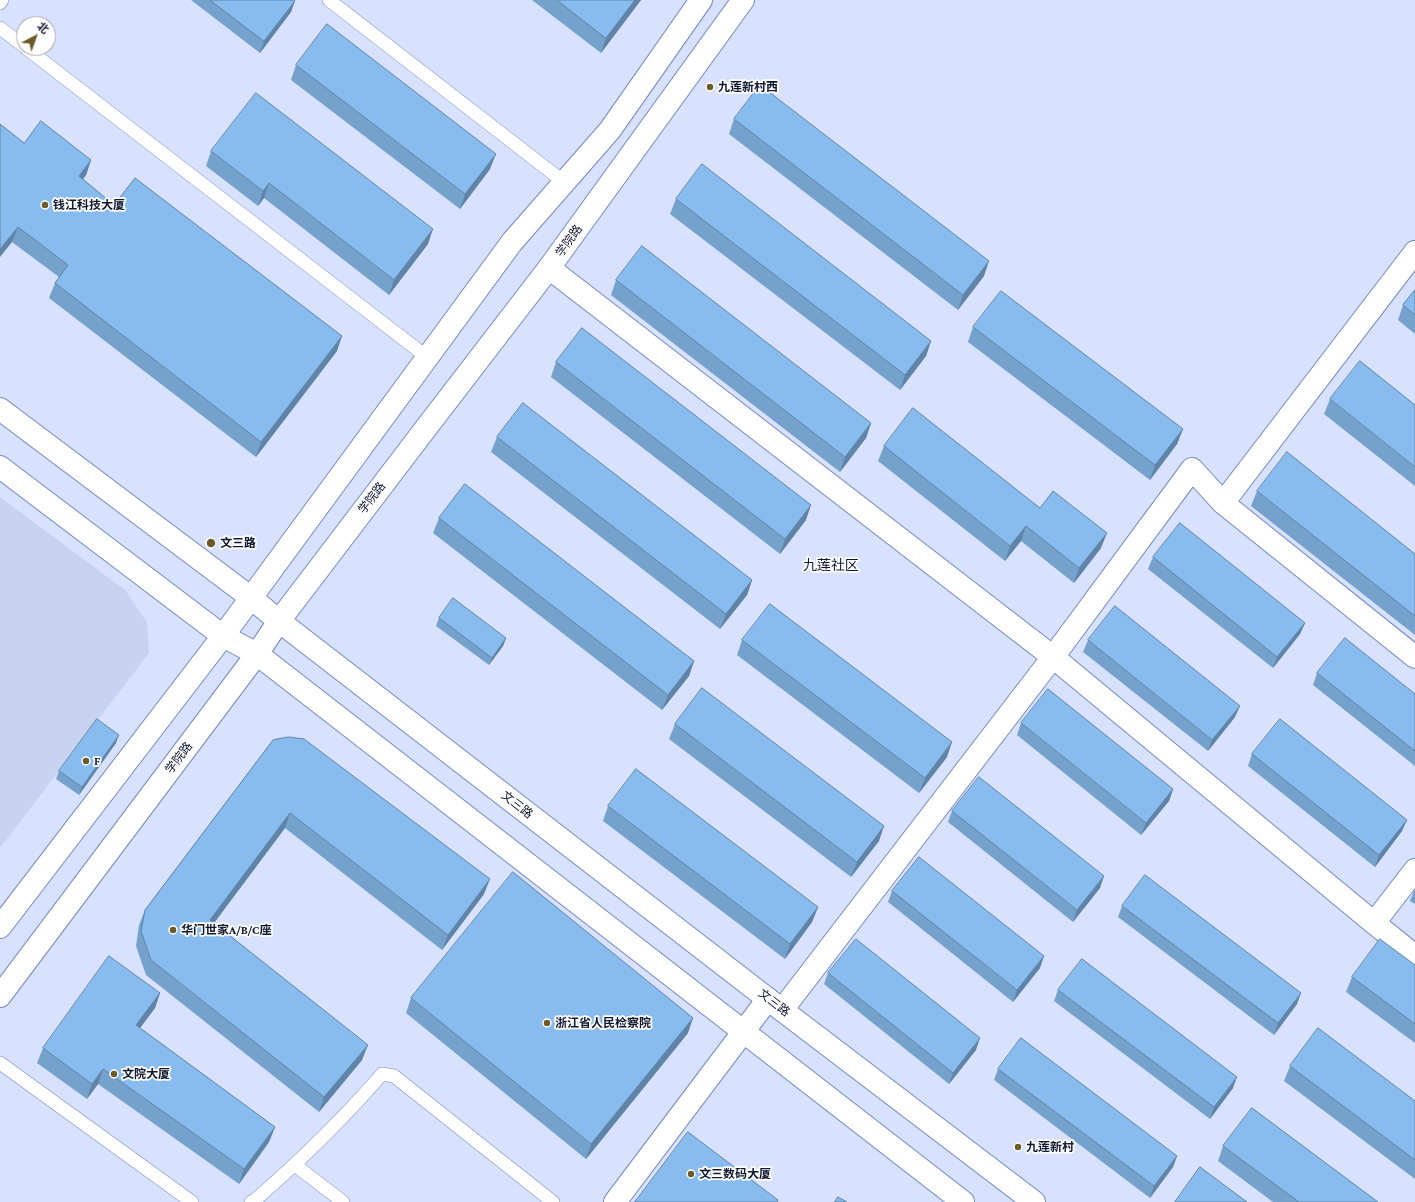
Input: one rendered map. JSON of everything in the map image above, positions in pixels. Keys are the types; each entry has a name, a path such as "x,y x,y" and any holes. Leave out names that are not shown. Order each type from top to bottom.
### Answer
{"main road":[{"path":"0,928 223,636 250,597 512,242 610,130 701,0"},
{"name":"学院路","path":"0,996 430,421 549,268 743,0"},
{"path":"1223,503 1415,252"},
{"path":"549,268 1053,657 1415,956"},
{"name":"文三路","path":"0,409 250,597 279,622 1034,1202"},
{"path":"0,467 223,636 257,654 963,1202"},
{"path":"614,1202 743,1031 775,1004 1053,657 1192,469 1223,503 1415,657"},
{"path":"1374,923 1415,870"}],"lane":[{"path":"329,0 564,182"},
{"path":"0,28 16,40"},
{"path":"37,56 427,358"},
{"path":"0,1062 192,1202"},
{"path":"251,1202 295,1165 358,1101 382,1074 394,1076 553,1202"},
{"path":"295,1165 344,1202"}],"shaded area":[{"path":"0,497 125,590 147,622 149,653 0,848"}],"building":[{"path":"210,0 294,0 295,1 264,41"},
{"path":"557,0 635,0 606,38"},
{"path":"327,24 496,154 465,194 296,65"},
{"path":"760,85 989,261 963,295 734,119"},
{"path":"256,93 433,229 394,280 269,183 263,191 211,151"},
{"path":"41,121 91,160 79,176 114,205 135,178 342,336 261,442 55,283 68,265 18,227 0,249 0,124 24,143"},
{"path":"702,164 931,341 905,375 676,199"},
{"path":"642,246 871,423 845,457 616,280"},
{"path":"1415,290 1415,315 1403,305"},
{"path":"1001,291 1183,429 1155,465 973,327"},
{"path":"582,328 811,505 785,539 556,362"},
{"path":"1360,361 1415,405 1415,467 1330,399"},
{"path":"523,403 752,580 726,614 497,437"},
{"path":"913,408 1040,508 1053,491 1107,533 1079,568 1026,526 1010,546 884,446"},
{"path":"1287,452 1415,554 1415,616 1257,491"},
{"path":"465,484 694,661 668,695 439,518"},
{"path":"1180,523 1305,623 1277,657 1153,557"},
{"path":"453,598 506,638 492,658 439,618"},
{"path":"770,604 952,742 925,778 742,640"},
{"path":"1115,606 1240,706 1212,740 1088,640"},
{"path":"1345,638 1415,694 1415,751 1317,673"},
{"path":"702,688 884,826 857,862 675,724"},
{"path":"1048,689 1173,789 1146,823 1021,723"},
{"name":"F","path":"97,719 119,735 82,787 59,771"},
{"path":"1280,719 1407,820 1379,855 1252,754"},
{"name":"华门世家A/B/C座","path":"289,737 304,739 490,879 448,935 290,813 210,920 368,1045 324,1097 151,960 141,931 145,910 273,740"},
{"path":"636,769 818,907 790,944 608,806"},
{"path":"979,777 1104,876 1077,910 952,811"},
{"path":"919,857 1044,956 1017,990 892,891"},
{"name":"浙江省人民检察院","path":"513,872 693,1018 591,1144 411,998"},
{"path":"1145,875 1301,993 1278,1023 1122,906"},
{"path":"856,939 980,1038 953,1073 828,973"},
{"path":"1380,939 1415,965 1415,1024 1352,977"},
{"name":"文院大厦","path":"109,956 160,993 136,1025 275,1127 244,1169 103,1069 92,1084 43,1048"},
{"path":"1082,959 1237,1077 1214,1107 1058,990"},
{"path":"1318,1028 1415,1101 1415,1160 1290,1066"},
{"path":"1021,1038 1177,1156 1154,1186 998,1069"},
{"path":"1252,1108 1378,1202 1299,1202 1223,1146"},
{"name":"文三数码大厦","path":"688,1132 778,1200 777,1202 635,1202"},
{"path":"1200,1167 1247,1202 1175,1202"},
{"path":"838,1197 847,1202 835,1202"}],"place":[{"name":"九莲新村西","path":"710,87"},
{"name":"钱江科技大厦","path":"45,205"},
{"name":"文三路","path":"211,543"},
{"name":"F","path":"86,761"},
{"name":"华门世家A/B/C座","path":"173,930"},
{"name":"浙江省人民检察院","path":"547,1023"},
{"name":"文院大厦","path":"114,1074"},
{"name":"九莲新村","path":"1018,1147"},
{"name":"文三数码大厦","path":"691,1174"}],"district":[{"name":"九莲社区","path":"831,566"}]}
